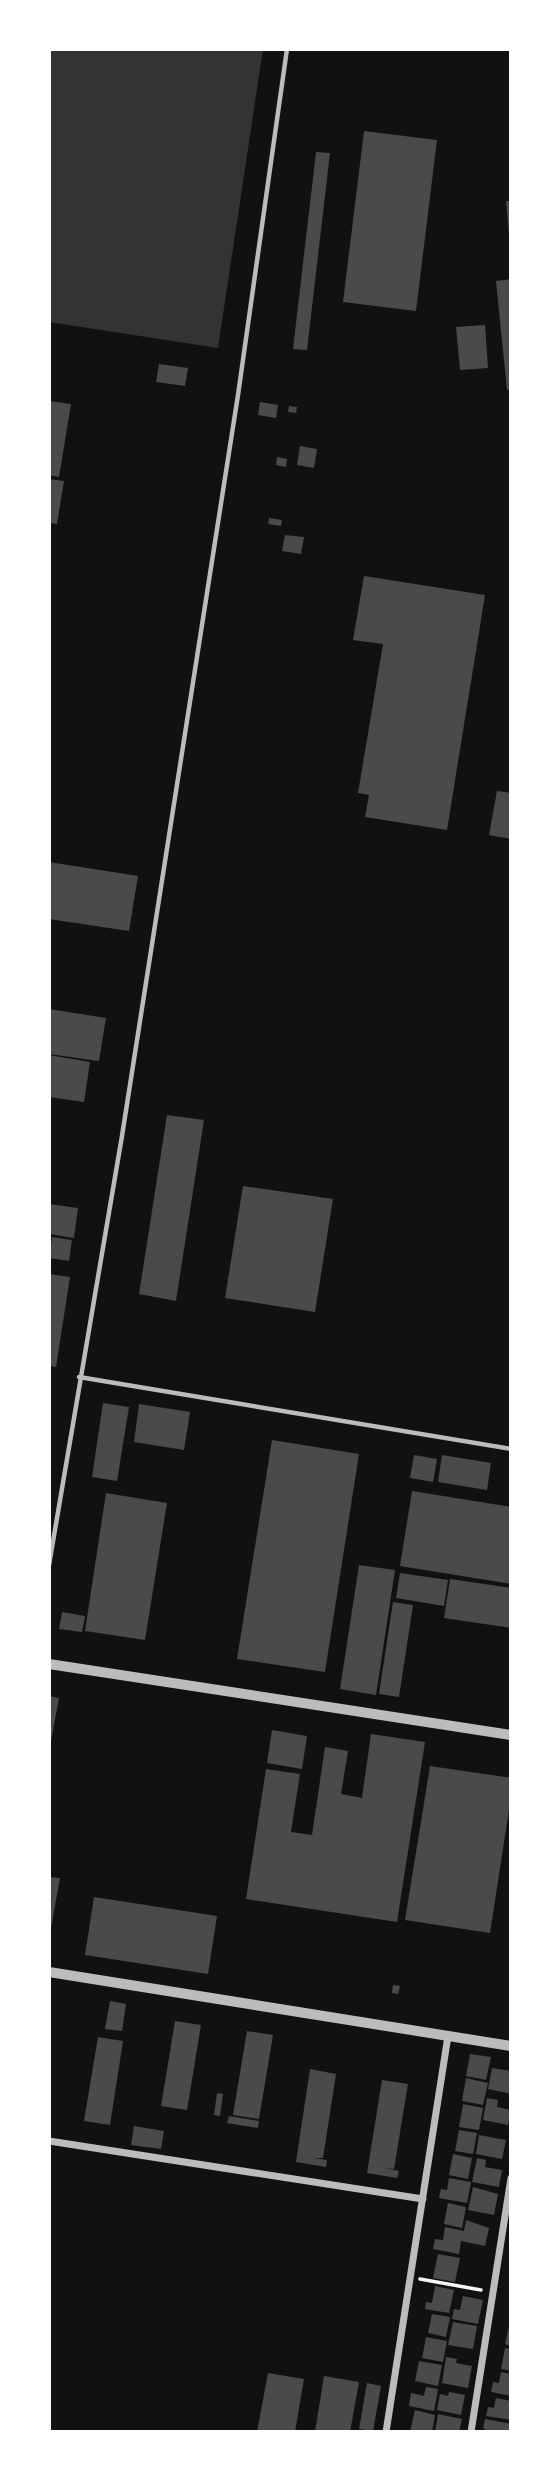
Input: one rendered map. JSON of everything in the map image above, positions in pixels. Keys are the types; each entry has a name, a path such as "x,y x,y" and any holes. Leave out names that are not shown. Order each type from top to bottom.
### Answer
{"street":[{"path":"49,1664 511,1735"},
{"path":"49,1972 511,2046"},
{"path":"386,2432 448,2036"},
{"path":"49,2141 423,2199"},
{"path":"471,2432 511,2178"}],"lane":[{"path":"49,1565 124,1122 238,395 287,49"},
{"path":"79,1377 511,1449"}],"path":[{"path":"411,2278 493,2292"}],"shaded area":[{"path":"49,49 263,49 218,348 49,322"}],"building":[{"path":"364,131 437,140 416,311 343,302"},
{"path":"316,152 330,153 307,350 293,349"},
{"path":"506,201 511,201 511,235 509,235"},
{"path":"511,279 511,389 507,390 496,281"},
{"path":"485,325 488,368 460,370 456,327"},
{"path":"159,364 188,368 185,386 156,382"},
{"path":"49,401 71,404 59,477 49,475"},
{"path":"260,402 278,405 276,418 258,415"},
{"path":"289,406 297,407 296,413 288,412"},
{"path":"300,446 317,449 314,468 297,465"},
{"path":"277,457 287,459 286,467 276,465"},
{"path":"49,479 64,481 57,524 49,523"},
{"path":"269,518 282,520 281,526 268,524"},
{"path":"285,535 304,537 301,554 282,551"},
{"path":"364,576 485,595 447,830 365,817 369,795 358,793 383,644 353,640"},
{"path":"497,791 511,793 511,839 489,835"},
{"path":"49,862 138,876 129,931 49,919"},
{"path":"49,1009 106,1018 99,1061 49,1054"},
{"path":"49,1055 90,1062 84,1102 49,1097"},
{"path":"167,1115 204,1120 176,1301 139,1294"},
{"path":"243,1186 333,1199 315,1312 225,1298"},
{"path":"49,1204 78,1208 74,1238 49,1234"},
{"path":"52,1237 72,1240 69,1261 49,1258"},
{"path":"49,1274 70,1277 56,1367 49,1366"},
{"path":"103,1403 129,1407 117,1481 92,1477"},
{"path":"139,1404 190,1412 184,1450 134,1442"},
{"path":"272,1440 359,1454 325,1672 237,1659"},
{"path":"414,1455 437,1459 433,1482 410,1478"},
{"path":"442,1455 491,1463 487,1490 438,1482"},
{"path":"412,1491 511,1507 511,1584 400,1566"},
{"path":"106,1493 167,1503 145,1640 85,1631"},
{"path":"359,1565 395,1570 376,1695 340,1689"},
{"path":"400,1573 448,1580 444,1606 396,1598"},
{"path":"450,1579 511,1588 511,1628 444,1618"},
{"path":"393,1602 413,1605 399,1697 379,1694"},
{"path":"62,1612 85,1616 82,1632 59,1629"},
{"path":"49,1696 59,1698 50,1747 49,1747"},
{"path":"272,1730 307,1736 302,1769 267,1763"},
{"path":"371,1734 425,1742 397,1922 246,1899 266,1769 300,1774 291,1832 312,1835 325,1747 348,1751 341,1794 362,1798"},
{"path":"430,1766 511,1778 511,1797 490,1933 405,1920"},
{"path":"49,1877 60,1878 50,1934 49,1934"},
{"path":"94,1897 217,1916 208,1974 85,1955"},
{"path":"393,1985 400,1986 398,1994 392,1993"},
{"path":"110,2001 126,2004 122,2031 105,2029"},
{"path":"175,2021 201,2025 187,2110 161,2106"},
{"path":"247,2031 273,2035 259,2119 233,2115"},
{"path":"98,2037 123,2041 110,2125 84,2121"},
{"path":"470,2054 491,2057 486,2080 466,2076"},
{"path":"492,2068 511,2071 511,2094 488,2089"},
{"path":"310,2069 336,2074 323,2158 314,2158 327,2160 326,2167 296,2162"},
{"path":"466,2078 488,2083 483,2105 462,2101"},
{"path":"382,2080 408,2084 394,2169 385,2168 399,2171 397,2178 367,2173"},
{"path":"217,2093 223,2094 220,2116 214,2115"},
{"path":"487,2098 498,2100 497,2107 511,2110 508,2125 483,2120"},
{"path":"463,2104 483,2108 479,2130 459,2127"},
{"path":"229,2116 259,2121 258,2128 227,2123"},
{"path":"134,2126 164,2131 161,2149 131,2145"},
{"path":"459,2130 477,2133 473,2154 455,2151"},
{"path":"479,2135 506,2140 502,2159 476,2154"},
{"path":"453,2154 472,2158 468,2179 449,2175"},
{"path":"477,2158 486,2160 485,2167 502,2170 499,2187 472,2182"},
{"path":"449,2178 471,2182 467,2203 439,2198 441,2189 447,2190"},
{"path":"473,2187 498,2194 494,2215 468,2210"},
{"path":"448,2203 466,2207 462,2228 444,2224"},
{"path":"466,2220 489,2228 485,2246 461,2241 459,2254 433,2249 435,2239 443,2240 445,2227 464,2231"},
{"path":"438,2254 460,2258 455,2282 433,2278"},
{"path":"435,2286 454,2290 449,2313 425,2309 426,2302 432,2303"},
{"path":"463,2296 483,2300 478,2324 452,2319 454,2309 460,2310"},
{"path":"432,2314 450,2317 446,2337 428,2333"},
{"path":"453,2322 477,2326 473,2349 448,2345"},
{"path":"511,2322 511,2346 505,2344"},
{"path":"426,2337 447,2341 443,2362 422,2358"},
{"path":"505,2348 511,2349 511,2371 501,2369"},
{"path":"446,2357 457,2359 456,2363 472,2366 468,2388 442,2383"},
{"path":"419,2361 442,2365 438,2386 415,2381"},
{"path":"501,2372 511,2374 511,2396 491,2392 493,2382 499,2383"},
{"path":"268,2373 304,2379 295,2432 257,2432"},
{"path":"324,2376 359,2382 350,2432 315,2432"},
{"path":"367,2383 381,2386 373,2431 359,2429"},
{"path":"426,2387 438,2389 434,2411 409,2406 411,2393 424,2396"},
{"path":"449,2392 465,2395 461,2415 437,2410 440,2394 448,2396"},
{"path":"496,2398 511,2401 511,2420 486,2416 488,2407 494,2408"},
{"path":"415,2410 435,2415 432,2432 410,2432"},
{"path":"438,2414 462,2419 459,2432 435,2432"},
{"path":"485,2419 511,2424 511,2432 489,2432 483,2428"}]}
